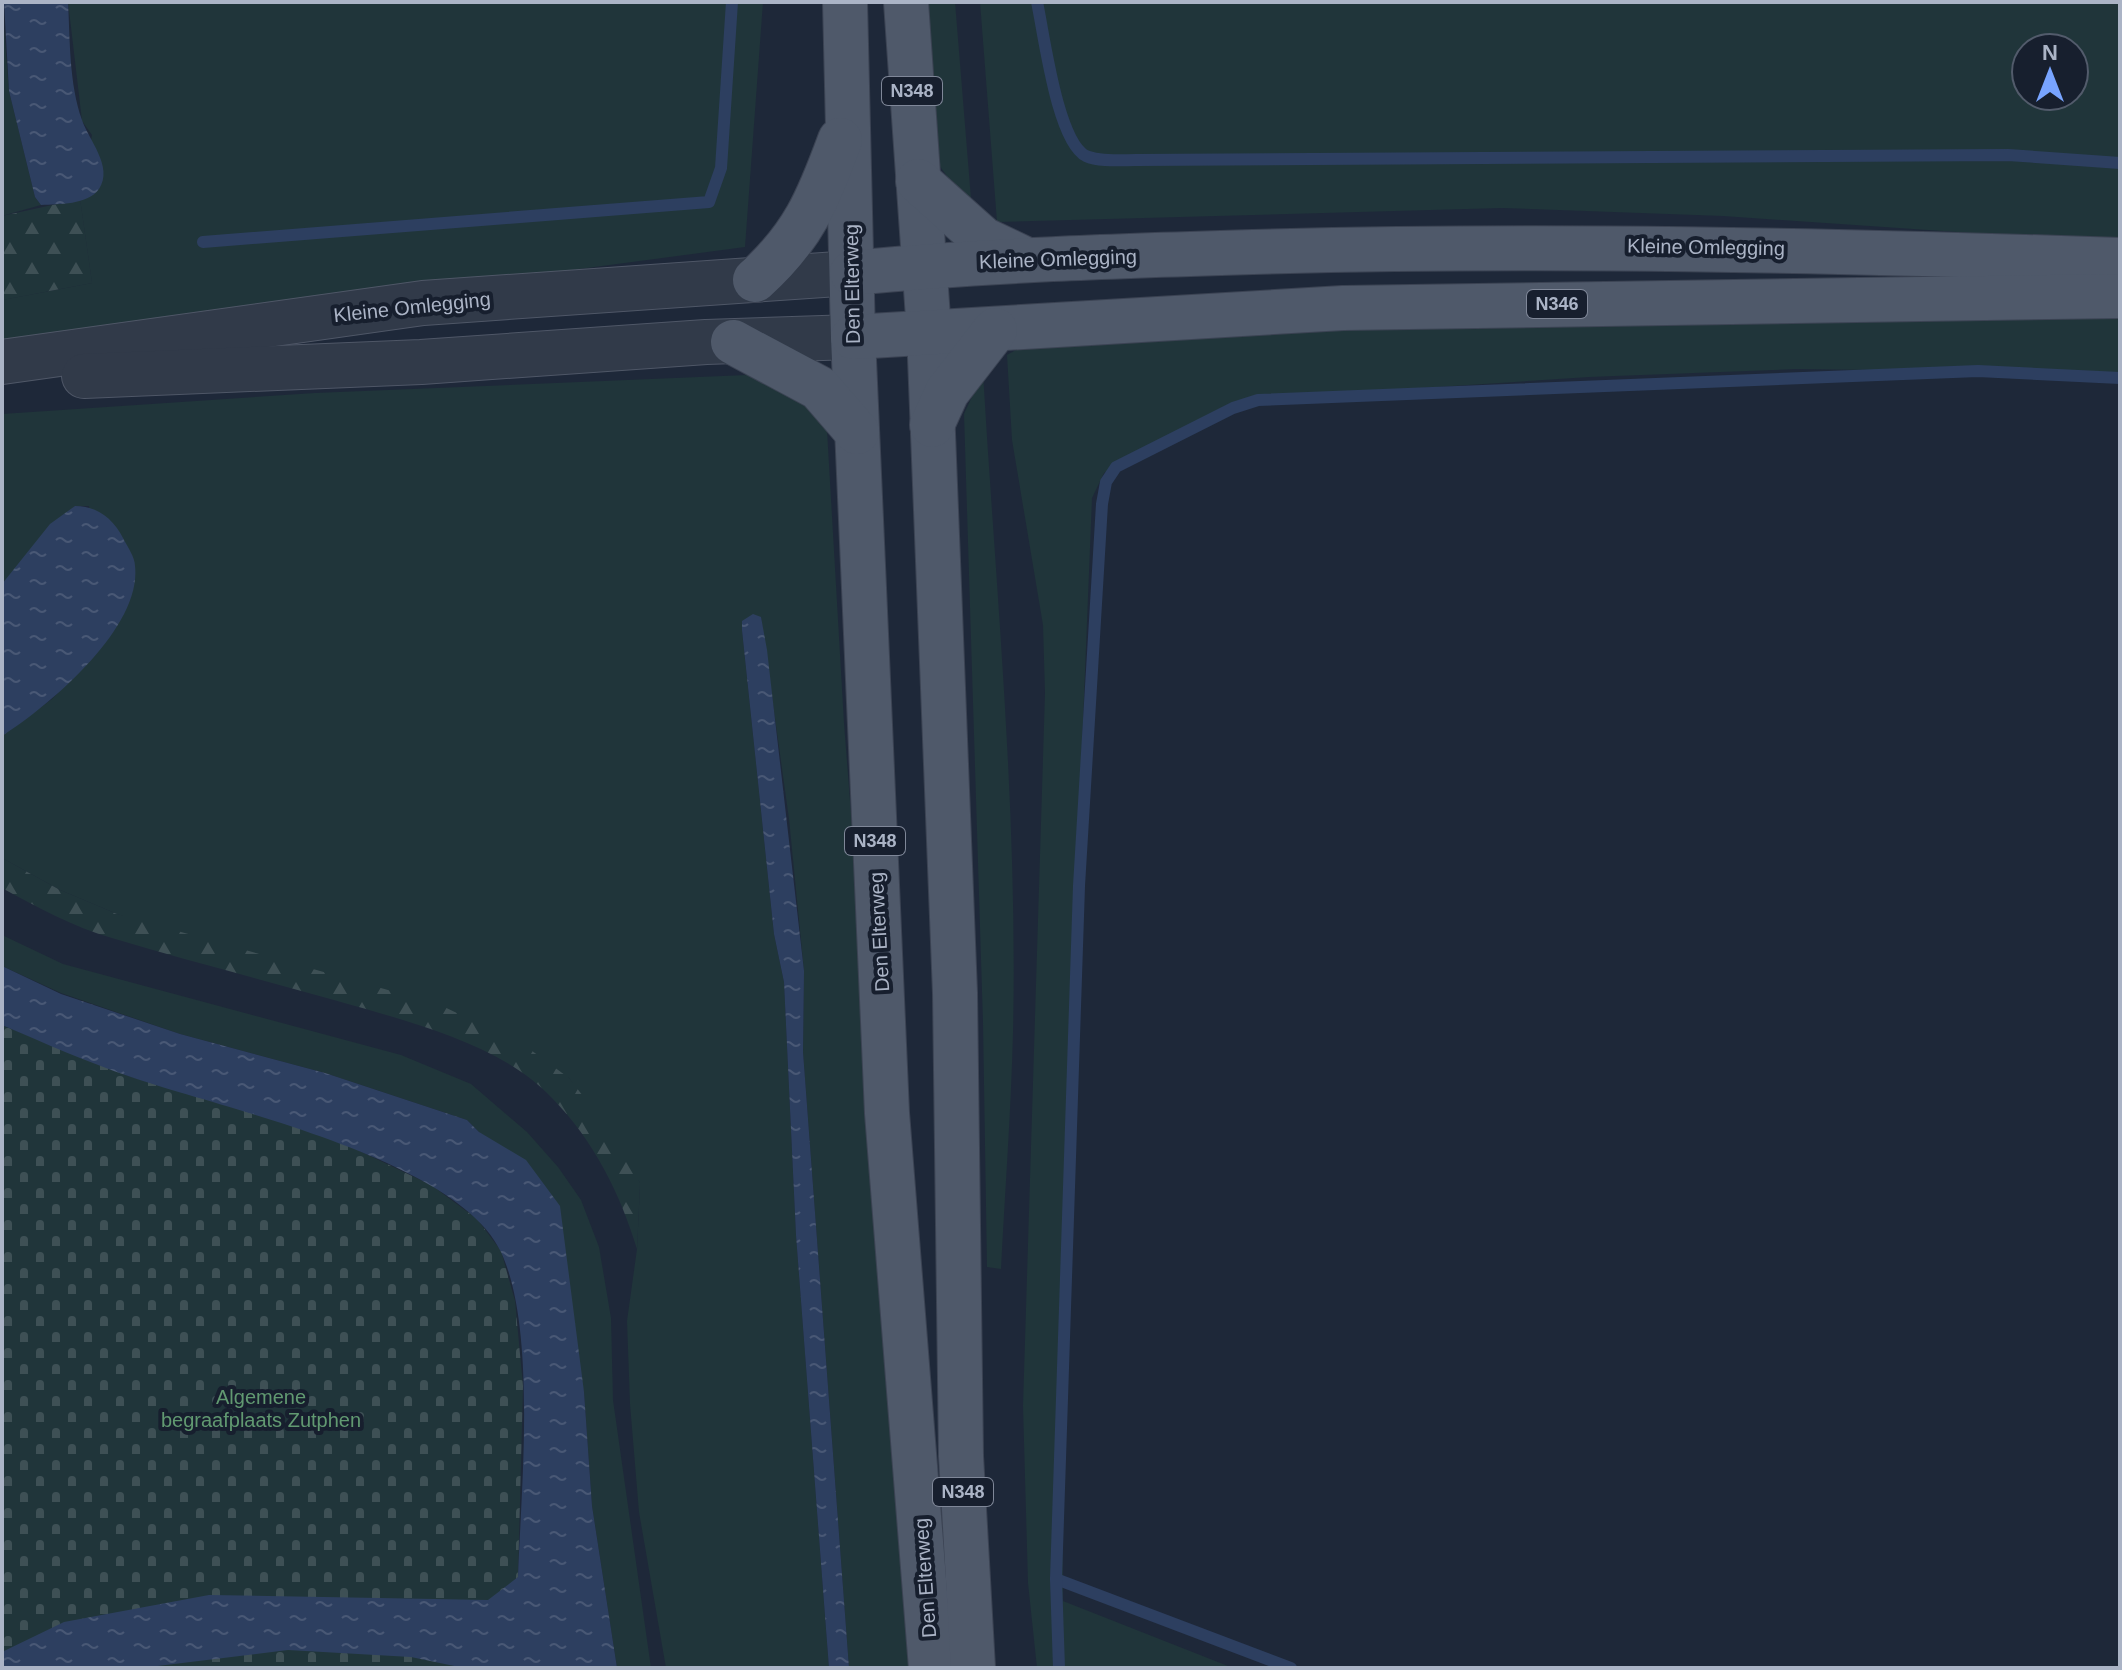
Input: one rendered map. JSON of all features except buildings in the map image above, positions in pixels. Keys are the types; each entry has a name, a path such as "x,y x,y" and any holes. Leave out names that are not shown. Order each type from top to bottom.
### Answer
{"main road":[{"name":"Den Elterweg","path":"845,2 853,337 887,1113 931,1668"},
{"name":"Den Elterweg","path":"906,2 929,332 955,993 961,1440 973,1668"},
{"path":"755,280 784,254 803,228 817,202 848,116"},
{"path":"918,181 983,239 1026,260"},
{"name":"Kleine Omlegging","path":"852,273 1026,260 1489,246 1758,247 2120,260"},
{"name":"N346","path":"853,337 1343,308 2120,296"},
{"path":"931,427 947,392 995,330"},
{"path":"733,342 819,388 857,432"}],"street":[{"name":"Kleine Omlegging","path":"2,362 423,303 852,273"},
{"path":"2,379 421,362 853,337"}],"green space":[{"path":"2,2 9,91 35,197 41,205 2,216"},
{"path":"68,2 763,2 745,247 308,305 2,341 2,300 92,283 80,199 92,135 82,121"},
{"path":"918,2 955,2 972,211 934,158"},
{"path":"980,2 2120,2 2120,243 1723,216 1502,208 997,222"},
{"path":"80,199 92,283 2,300 2,216"},
{"path":"2120,305 2120,373 1797,369 1589,377 1345,393 1246,404 1119,461 1104,473 1092,498 1062,1242 1063,1601 1233,1668 1037,1668 1028,1583 1023,1406 1045,693 1043,625 1012,440 1007,355 1035,339"},
{"path":"983,373 1005,703 1014,950 1001,1269 987,1267 983,1023 964,414"},
{"path":"747,375 793,394 827,430 844,723 917,1668 849,1668 803,1052 804,971 789,819 761,617 742,630 774,934 784,982 796,1235 829,1668 666,1668 639,1512 630,1404 627,1321 637,1249 640,1183 569,1078 117,914 60,890 2,858 2,736 52,699 98,651 89,506 75,506 2,584 2,414 315,393"},
{"path":"2,858 60,890 117,914 438,1004 524,1045 569,1078 617,1140 640,1183 637,1249 614,1188 581,1132 552,1098 506,1062 420,1025 83,928 2,888"},
{"path":"2,935 63,964 401,1055 471,1084 527,1132 558,1167 581,1200 599,1247 611,1318 613,1400 651,1668 617,1668 592,1506 584,1392 479,1132 467,1120 325,1073 180,1034 61,993 2,966"},
{"name":"Algemene begraafplaats Zutphen","path":"2,1025 128,1076 328,1136 431,1185 477,1219 501,1251 515,1301 523,1386 518,1577 488,1668 2,1668"}],"water":[{"path":"4,2 68,2 75,92 82,120 104,172 99,189 88,198 72,203 41,205 35,197 9,91"},
{"path":"75,506 97,511 119,531 135,563 133,590 124,614 89,663 44,706 2,736 2,584 50,524"},
{"path":"753,614 761,617 767,650 804,971 803,1052 849,1668 829,1668 796,1235 784,982 774,934 742,630 742,621"},
{"path":"2,966 61,994 180,1034 325,1073 467,1120 479,1132 526,1160 560,1206 584,1392 592,1506 617,1668 464,1668 411,1657 288,1650 141,1668 2,1668 2,1652 64,1622 209,1595 488,1600 518,1577 524,1411 519,1323 512,1285 501,1252 477,1219 438,1190 390,1164 278,1122 131,1077 2,1025"}],"waterway":[{"path":"203,242 709,202 721,168 732,2"},
{"path":"1037,2 1053,85 1067,130 1086,156 1097,159 2008,155 2120,163"},
{"path":"1059,1668 1056,1579 1079,886 1102,504 1106,482 1116,467 1233,408 1258,400 1978,371 2120,378"},
{"path":"1056,1579 1291,1668"}]}
